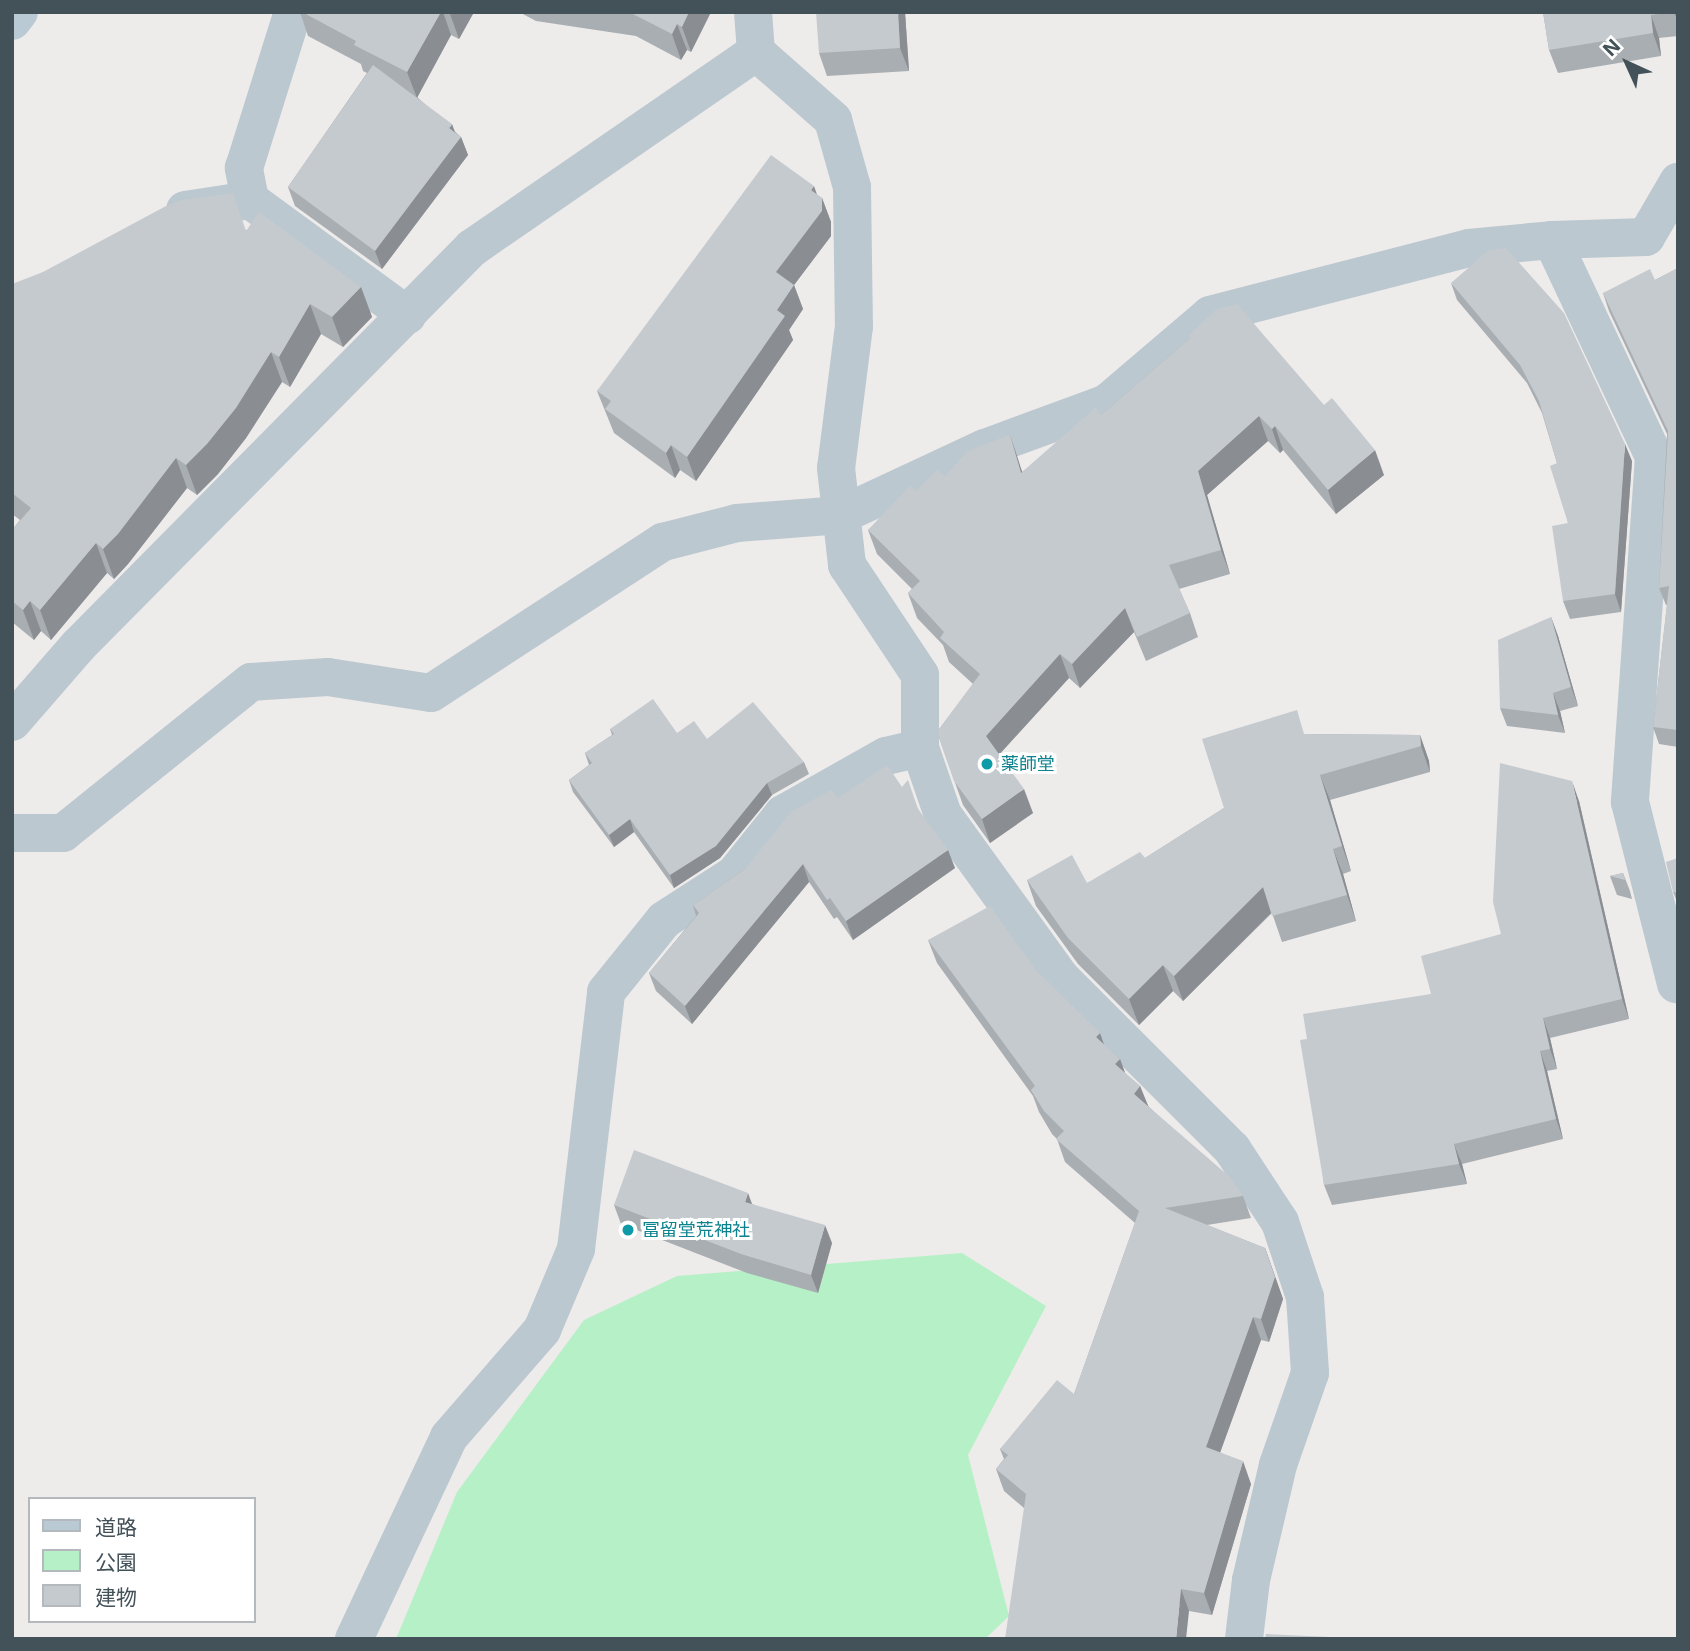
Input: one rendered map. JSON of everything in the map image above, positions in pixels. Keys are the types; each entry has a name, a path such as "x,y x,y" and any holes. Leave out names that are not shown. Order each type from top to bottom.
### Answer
{"main road":[{"path":"12,22 19,12"}],"street":[{"path":"293,12 244,169 250,200 407,315"},
{"path":"753,12 756,51 833,120 852,187 854,326 836,468 847,565 920,676 920,748 943,814 1060,978 1232,1149 1280,1222 1305,1297 1310,1373 1278,1465 1251,1580 1244,1639"},
{"path":"12,722 79,645 472,248 756,51"},
{"path":"12,832 63,833 251,682 328,677 430,693 663,542 737,523 841,515 985,448 1107,403 1210,315 1469,248 1552,240 1662,235 1678,182"},
{"path":"157,219 168,212 250,200"},
{"path":"1552,240 1654,457 1630,802 1676,984"},
{"path":"354,1639 449,1437 542,1330 576,1249 606,992 664,920 735,874 783,814 886,756 920,748"}],"green space":[{"path":"962,1253 1046,1306 968,1455 1009,1616 985,1639 396,1639 457,1492 584,1320 677,1276"}],"building":[{"path":"302,12 441,12 407,72 354,45 356,41"},
{"path":"629,12 689,12 682,27 677,24 672,34"},
{"path":"816,12 898,12 900,48 819,53"},
{"path":"1543,12 1673,12 1651,15 1653,33 1549,50"},
{"path":"373,65 452,124 449,128 461,137 375,251 288,187"},
{"path":"771,155 814,186 811,190 822,198 822,211 776,272 794,285 777,310 785,316 687,457 671,445 666,453 605,409 611,401 597,391"},
{"path":"233,193 246,231 259,212 361,287 332,317 310,304 279,357 271,352 236,408 207,444 186,465 176,458 118,534 103,549 96,543 40,610 30,601 23,610 12,601 12,530 31,508 12,493 12,284 43,272 166,206 182,200"},
{"path":"1506,248 1564,313 1625,444 1615,594 1563,601 1552,526 1568,523 1550,466 1557,463 1539,401 1520,365 1451,283 1489,250"},
{"path":"1678,268 1678,730 1653,727 1669,586 1659,588 1668,431 1603,293 1650,269 1655,280"},
{"path":"1237,304 1324,405 1332,398 1375,450 1328,490 1275,426 1272,429 1259,416 1198,471 1221,550 1169,565 1190,613 1137,637 1125,608 1072,664 1060,654 986,736 1024,789 982,819 954,781 937,732 980,674 940,638 944,632 908,593 920,581 868,530 910,486 916,491 937,470 945,476 967,452 985,444 1010,435 1021,473 1095,408 1101,415 1190,338 1189,335 1217,309"},
{"path":"1551,617 1571,687 1553,693 1558,715 1500,708 1498,640"},
{"path":"653,699 677,733 694,721 707,739 753,702 804,762 767,783 716,846 670,875 630,819 609,835 569,780 592,763 585,753 614,734 610,729"},
{"path":"1297,710 1304,734 1420,735 1421,746 1320,775 1342,846 1333,849 1347,895 1272,916 1263,887 1174,976 1163,965 1129,999 1068,938 1027,880 1072,855 1087,883 1140,852 1145,858 1224,808 1202,739"},
{"path":"1500,763 1572,781 1622,999 1543,1018 1550,1049 1540,1051 1556,1119 1454,1144 1459,1164 1324,1185 1300,1040 1307,1039 1303,1014 1431,994 1421,956 1501,934 1493,902"},
{"path":"887,765 902,787 908,780 918,809 948,850 846,921 830,898 827,900 803,864 685,1006 649,973 699,913 693,905 745,869 791,812 831,790 838,798"},
{"path":"1678,858 1678,893 1673,892 1666,862"},
{"path":"1623,873 1625,880 1610,876"},
{"path":"990,906 1035,969 1100,1033 1096,1037 1120,1059 1115,1064 1140,1086 1134,1094 1231,1178 1243,1196 1165,1208 1265,1248 1275,1277 1261,1319 1253,1317 1206,1447 1243,1461 1204,1593 1181,1589 1176,1639 1005,1639 1026,1494 996,1469 1008,1455 1000,1449 1057,1380 1074,1394 1139,1211 1056,1139 1064,1131 1044,1111 1031,1090 1035,1086 928,940"},
{"path":"634,1150 748,1193 745,1202 825,1225 811,1275 741,1254 614,1205"},
{"path":"1266,1634 1330,1637 1330,1639 1265,1639"}],"place":[{"name":"薬師堂","path":"987,764"},
{"name":"冨留堂荒神社","path":"628,1230"}]}
